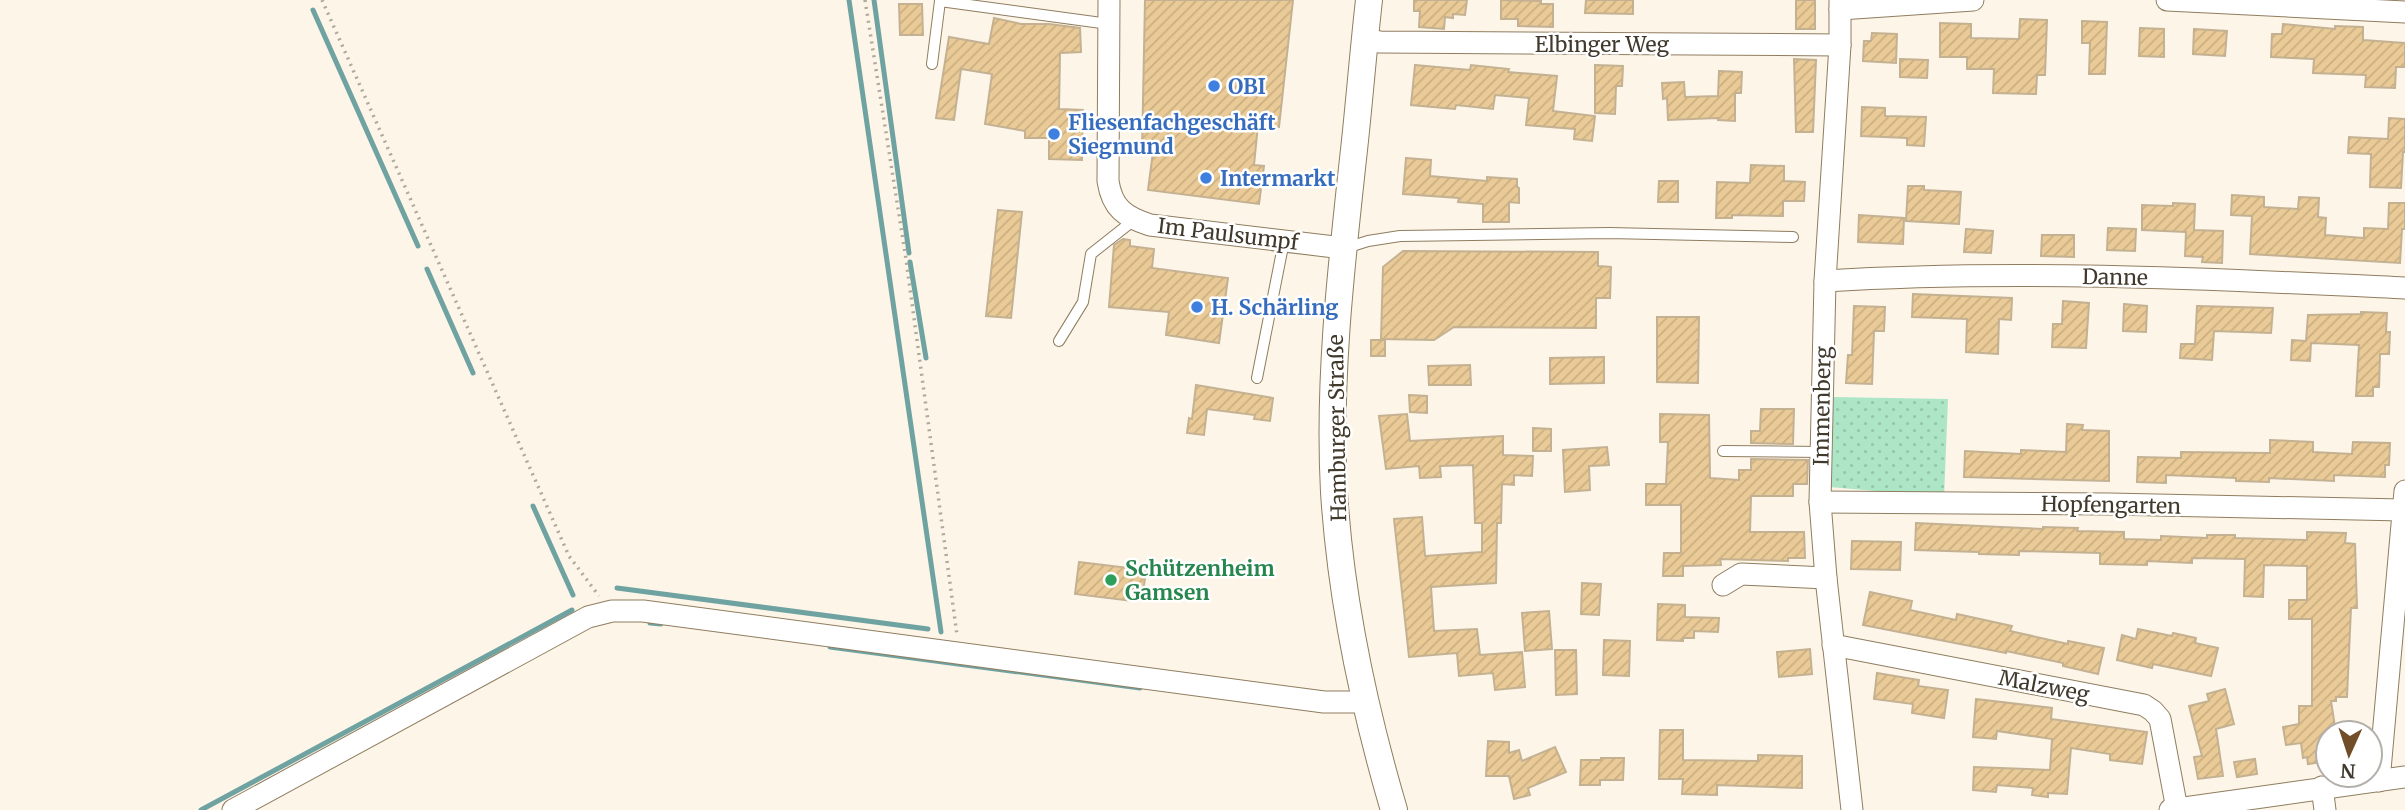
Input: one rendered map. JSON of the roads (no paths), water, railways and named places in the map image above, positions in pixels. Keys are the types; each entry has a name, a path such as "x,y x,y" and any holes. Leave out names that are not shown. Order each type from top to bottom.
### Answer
{"street":[{"name":"Im Paulsumpf","path":"1109,0 1108,181 1110,197 1122,211 1134,220 1150,225 1343,248"},
{"name":"Hamburger Straße","path":"1369,0 1336,332 1334,492 1349,630 1364,702 1394,810"},
{"path":"1840,5 1973,0"},
{"path":"2167,0 2405,12"},
{"name":"Immenberg","path":"1840,5 1840,46 1825,281 1820,502 1852,810"},
{"name":"Elbinger Weg","path":"1365,40 1840,46"},
{"name":"Danne","path":"1825,281 1919,275 2110,276 2405,288"},
{"path":"2384,725 2404,501"},
{"name":"Hopfengarten","path":"1820,502 2109,504 2404,501"},
{"path":"1723,585 1741,574 1826,578"},
{"path":"233,810 588,617 612,611 643,611 1324,702 1364,702"},
{"name":"Malzweg","path":"1833,645 2144,705 2160,719 2173,810"},
{"path":"2384,780 2405,777"},
{"path":"2173,810 2314,788"},
{"path":"2322,789 2325,810"}],"lane":[{"path":"932,64 940,1 1109,24"},
{"path":"1059,341 1083,302 1091,254 1134,220"},
{"path":"1343,248 1368,240 1400,236 1609,233 1793,237"},
{"path":"1257,378 1284,241"},
{"path":"1723,451 1820,452"}],"waterway":[{"path":"849,0 941,632"},
{"path":"874,0 909,253"},
{"path":"313,10 418,246"},
{"path":"910,262 926,358"},
{"path":"427,269 473,373"},
{"path":"533,506 573,595"},
{"path":"617,588 928,629"},
{"path":"201,810 572,610"},
{"path":"650,623 661,624"},
{"path":"830,647 1140,688"}],"place":[{"name":"OBI","path":"1214,86"},
{"name":"Fliesenfachgeschäft Siegmund","path":"1054,134"},
{"name":"Intermarkt","path":"1206,178"},
{"name":"H. Schärling","path":"1197,307"},
{"name":"Schützenheim Gamsen","path":"1111,580"}]}
